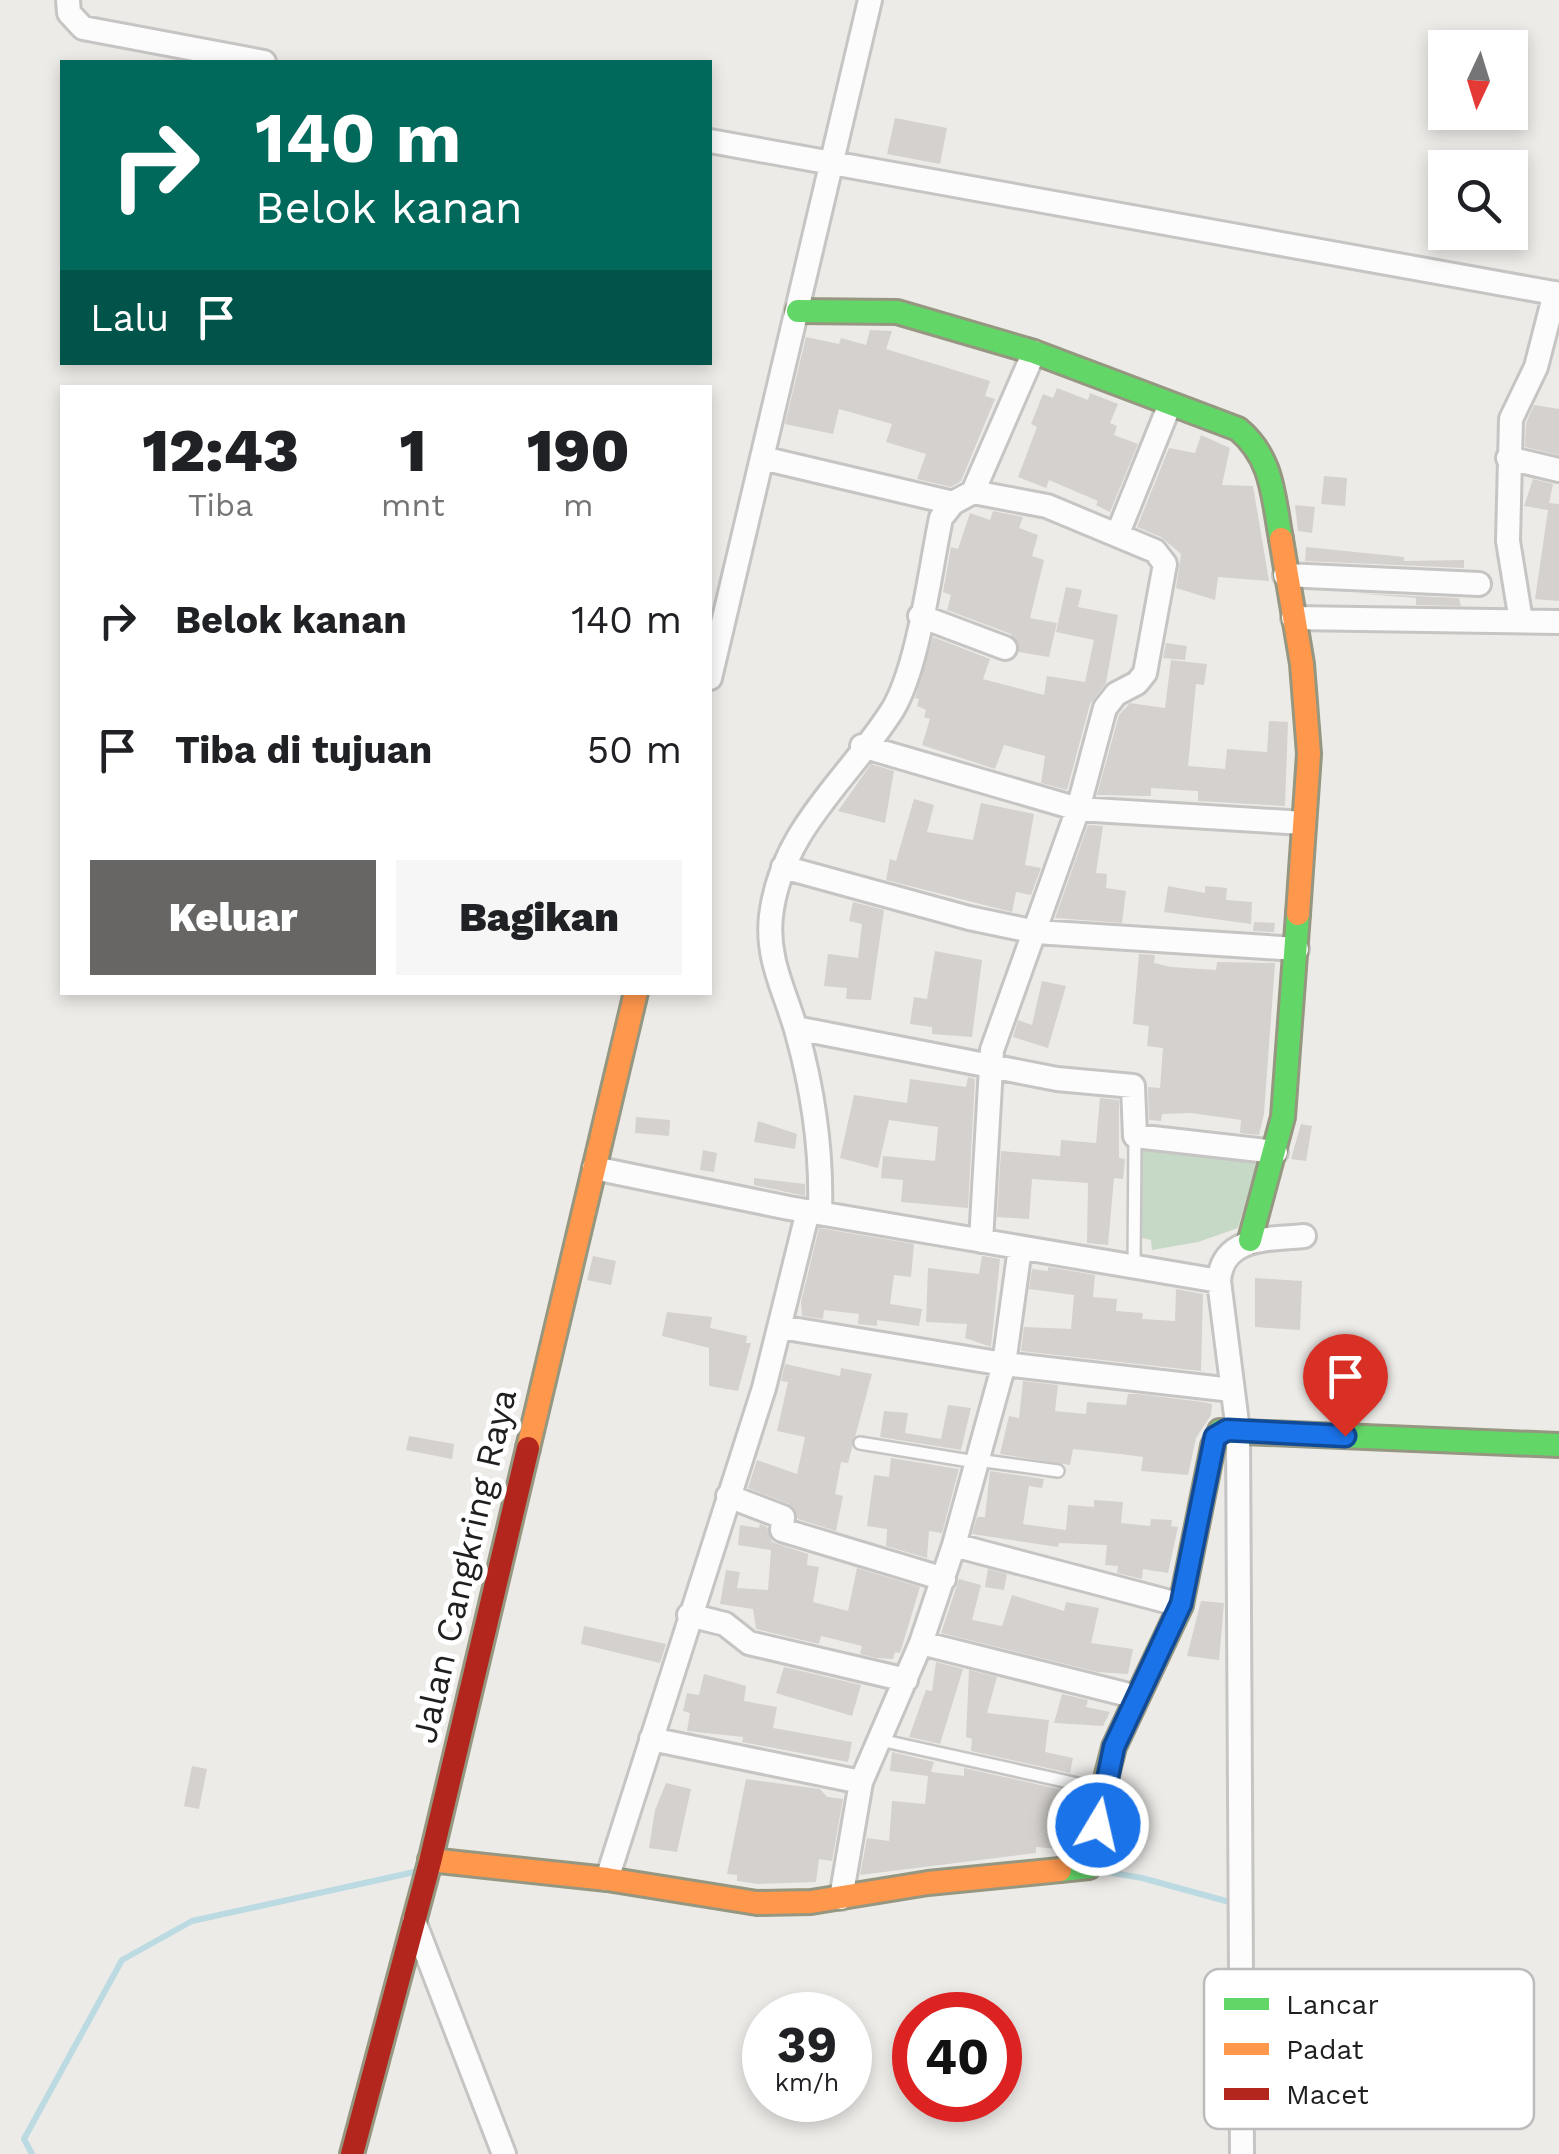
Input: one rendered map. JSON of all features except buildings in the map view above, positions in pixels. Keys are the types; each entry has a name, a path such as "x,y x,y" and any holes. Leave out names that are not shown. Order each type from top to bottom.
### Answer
{"street":[{"path":"68,0 69,13 83,28 253,60"},
{"path":"712,670 870,0"},
{"path":"712,141 1557,294 1536,367 1514,406 1508,458 1508,540 1521,621"},
{"path":"798,311 897,312 1034,352 1238,429 1262,452 1268,464 1308,708 1297,950 1283,1117 1250,1240 1224,1261 1219,1282 1238,1431 1241,1969"},
{"path":"608,1879 814,1212 820,1130 796,1028 776,976 770,933 784,867 806,822 901,692 941,518 963,497 1034,352"},
{"path":"1118,534 1170,404"},
{"path":"762,458 963,497 1048,506 1161,556 1165,577 1145,673 1105,708 1078,808 992,1050 981,1240"},
{"path":"1508,458 1559,470"},
{"path":"1285,575 1479,584"},
{"path":"920,616 1005,648"},
{"path":"1293,618 1559,622"},
{"path":"862,746 1078,808 1304,824"},
{"path":"784,867 969,918 1036,932 1297,950"},
{"name":"Jalan Cangkring Raya","path":"352,2154 428,1867 635,995"},
{"path":"796,1028 1056,1079 1133,1086 1135,1136 1276,1152"},
{"path":"594,1168 814,1212 1219,1282"},
{"path":"1250,1240 1304,1236"},
{"path":"841,1898 861,1782 921,1643 954,1546 1004,1364 1020,1248"},
{"path":"780,1327 1004,1364 1232,1390"},
{"path":"428,1867 608,1879 756,1903 841,1898 928,1883 1089,1868 1098,1851 1102,1790 1136,1696 1181,1604 1215,1437 1220,1431 1559,1445"},
{"path":"728,1496 782,1517 782,1530 944,1579"},
{"path":"954,1546 1181,1604"},
{"path":"689,1615 724,1624 749,1643 906,1680"},
{"path":"921,1643 1136,1696"},
{"path":"651,1740 861,1782"},
{"path":"414,1921 504,2154"},
{"path":"1242,2129 1242,2154"}],"lane":[{"path":"1134,1267 1135,1136"},
{"path":"860,1444 1058,1471"},
{"path":"880,1740 1102,1790"}],"green space":[{"path":"1140,1139 1259,1155 1238,1228 1198,1242 1152,1250 1151,1240 1139,1237"}],"waterway":[{"path":"1095,1870 1142,1878 1226,1901"},
{"path":"32,2154 24,2139 122,1960 192,1921 419,1871"}],"traffic: fast":[{"path":"798,311 897,312 1034,352 1238,429 1265,465 1281,539"},
{"path":"1250,1240 1283,1117 1298,914"},
{"path":"1060,1870 1089,1867 1098,1851 1099,1806 1114,1747 1181,1605 1213,1446 1220,1431 1559,1445"}],"traffic: slow":[{"path":"1281,539 1302,664 1309,754 1298,914"},
{"path":"528,1448 635,995"},
{"path":"430,1860 607,1879 757,1903 811,1902 928,1883 1060,1870"}],"traffic: jam":[{"path":"352,2154 430,1862 528,1448"}],"route":[{"path":"1098,1825 1102,1790 1114,1747 1178,1614 1215,1437 1227,1430 1345,1436"}]}
